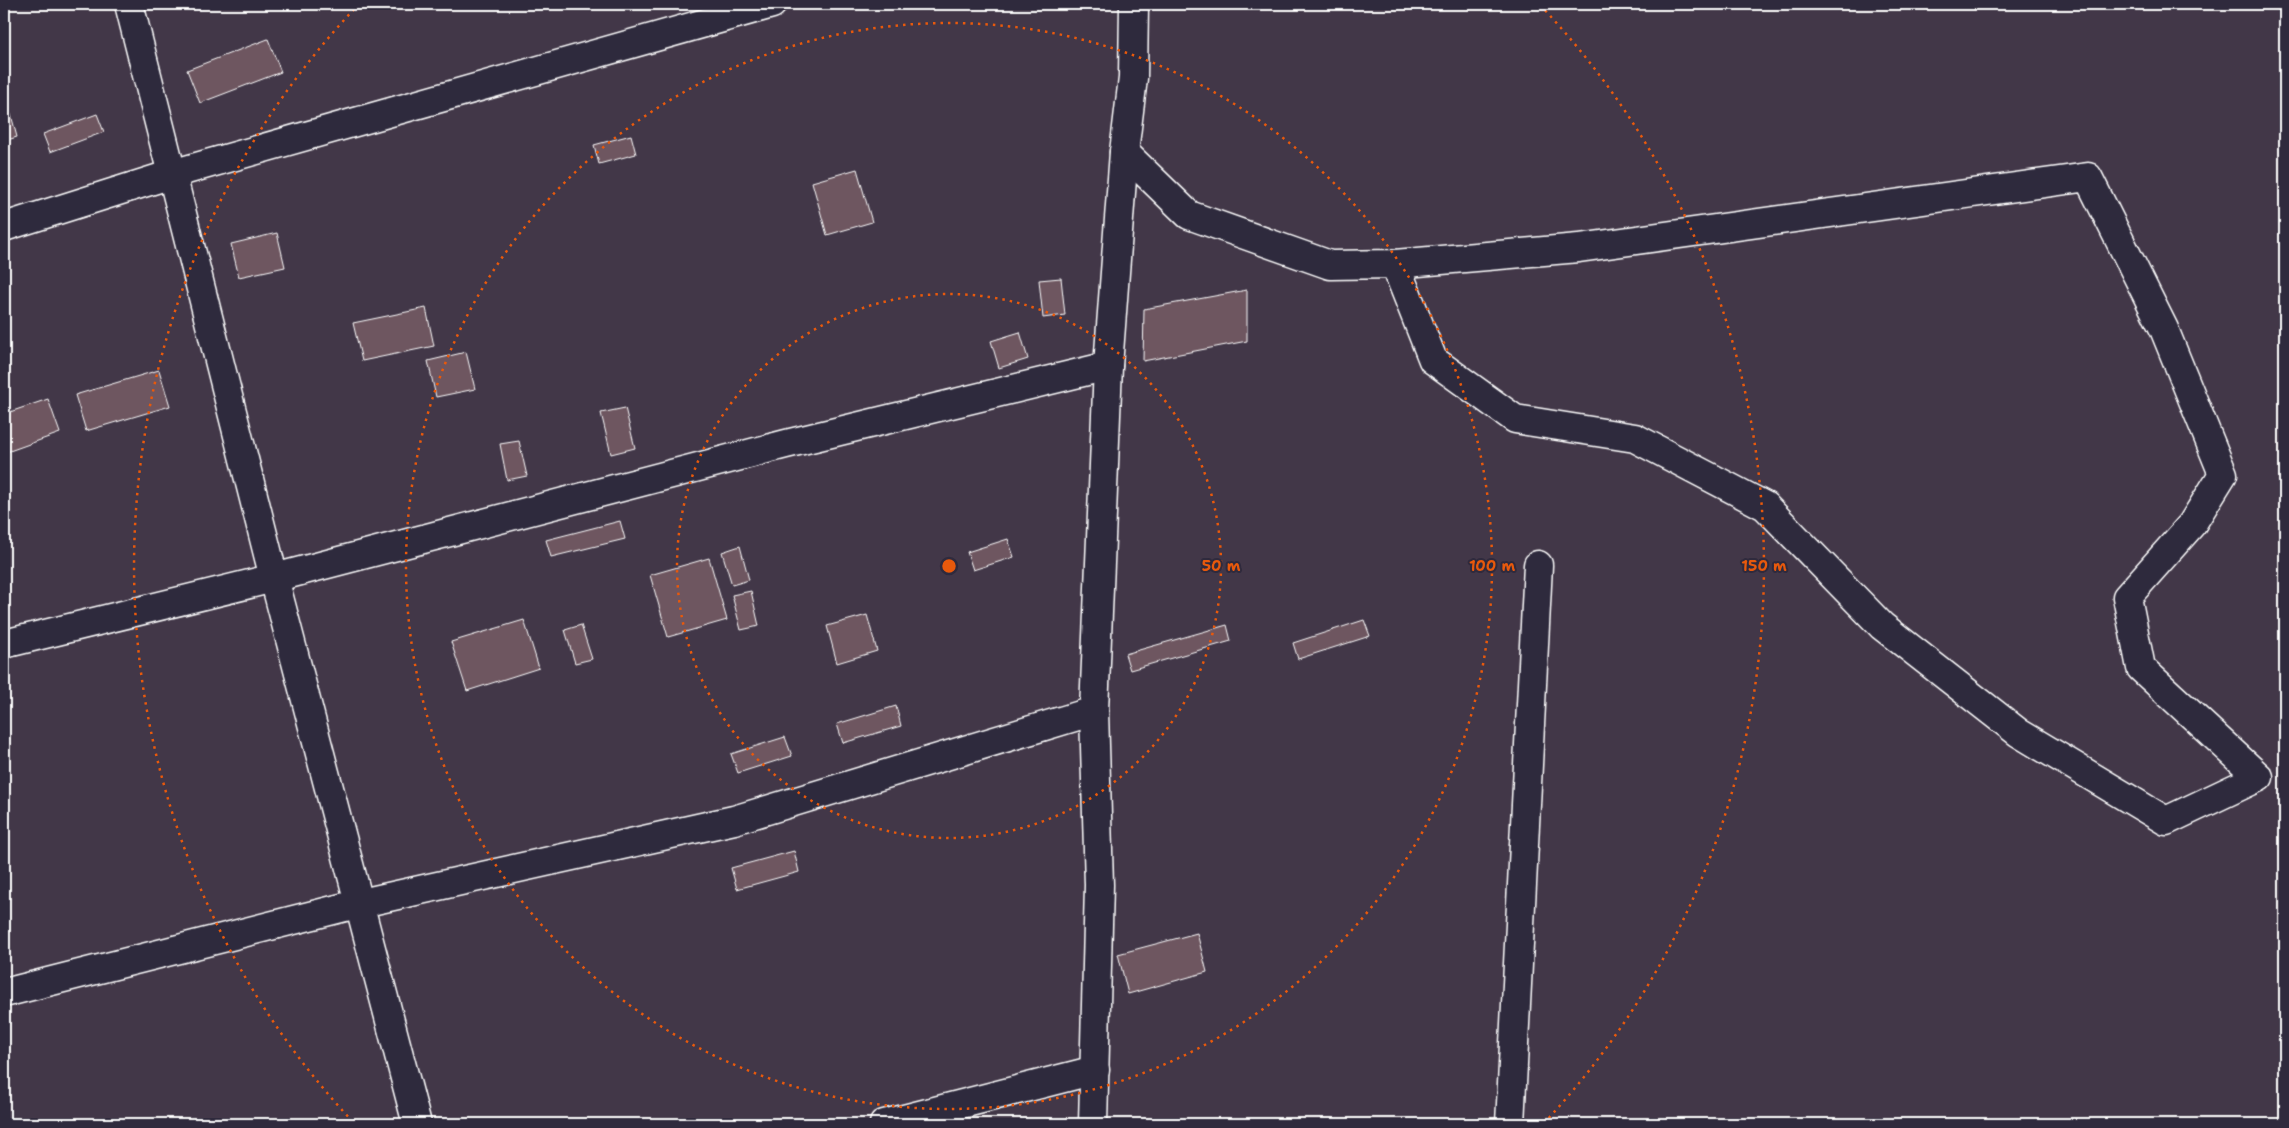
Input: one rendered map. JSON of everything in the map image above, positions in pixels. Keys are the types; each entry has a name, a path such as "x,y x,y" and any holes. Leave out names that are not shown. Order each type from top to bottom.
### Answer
{"street":[{"path":"129,4 357,904 416,1124"},
{"path":"4,227 172,174 772,4"},
{"path":"1093,1124 1099,885 1094,711 1108,366 1124,152 1133,78 1134,4"},
{"path":"1124,152 1188,215 1330,265 1395,264 1579,248 2088,177 2164,329 2223,474 2192,524 2127,597 2141,668 2259,777 2166,821 2019,733 1882,626 1765,506 1635,438 1515,419 1470,387 1433,360 1395,264"},
{"path":"4,644 274,578 786,444 1108,366"},
{"path":"1510,1124 1538,565"},
{"path":"4,994 357,904 734,820 1094,711"},
{"path":"884,1124 1095,1070"}],"building":[{"path":"268,39 281,72 200,103 187,70"},
{"path":"4,89 17,137 4,141"},
{"path":"97,114 104,132 50,152 43,134"},
{"path":"631,135 636,154 599,164 594,145"},
{"path":"857,169 872,222 827,235 812,182"},
{"path":"277,233 285,267 239,277 231,244"},
{"path":"1061,278 1065,315 1043,318 1039,280"},
{"path":"1247,290 1247,341 1143,361 1144,309"},
{"path":"426,308 434,346 362,361 353,323"},
{"path":"1020,332 1028,359 999,368 991,341"},
{"path":"466,352 475,389 436,397 428,361"},
{"path":"159,370 170,406 86,431 75,395"},
{"path":"48,399 60,433 4,453 4,414"},
{"path":"625,408 635,448 611,454 601,413"},
{"path":"519,441 527,476 507,480 500,444"},
{"path":"620,521 625,539 551,557 546,540"},
{"path":"1008,539 1014,557 973,570 967,552"},
{"path":"740,546 749,580 732,585 722,552"},
{"path":"709,558 727,620 668,637 650,575"},
{"path":"751,591 759,626 741,630 732,595"},
{"path":"867,615 877,651 837,663 827,626"},
{"path":"524,620 539,668 467,691 451,642"},
{"path":"1364,620 1370,636 1298,659 1293,643"},
{"path":"581,625 592,659 575,663 565,630"},
{"path":"1227,625 1231,641 1130,670 1125,654"},
{"path":"896,706 901,726 843,743 837,724"},
{"path":"785,737 792,756 738,773 731,754"},
{"path":"794,851 799,872 737,889 731,868"},
{"path":"1197,933 1207,972 1128,994 1118,954"}]}
